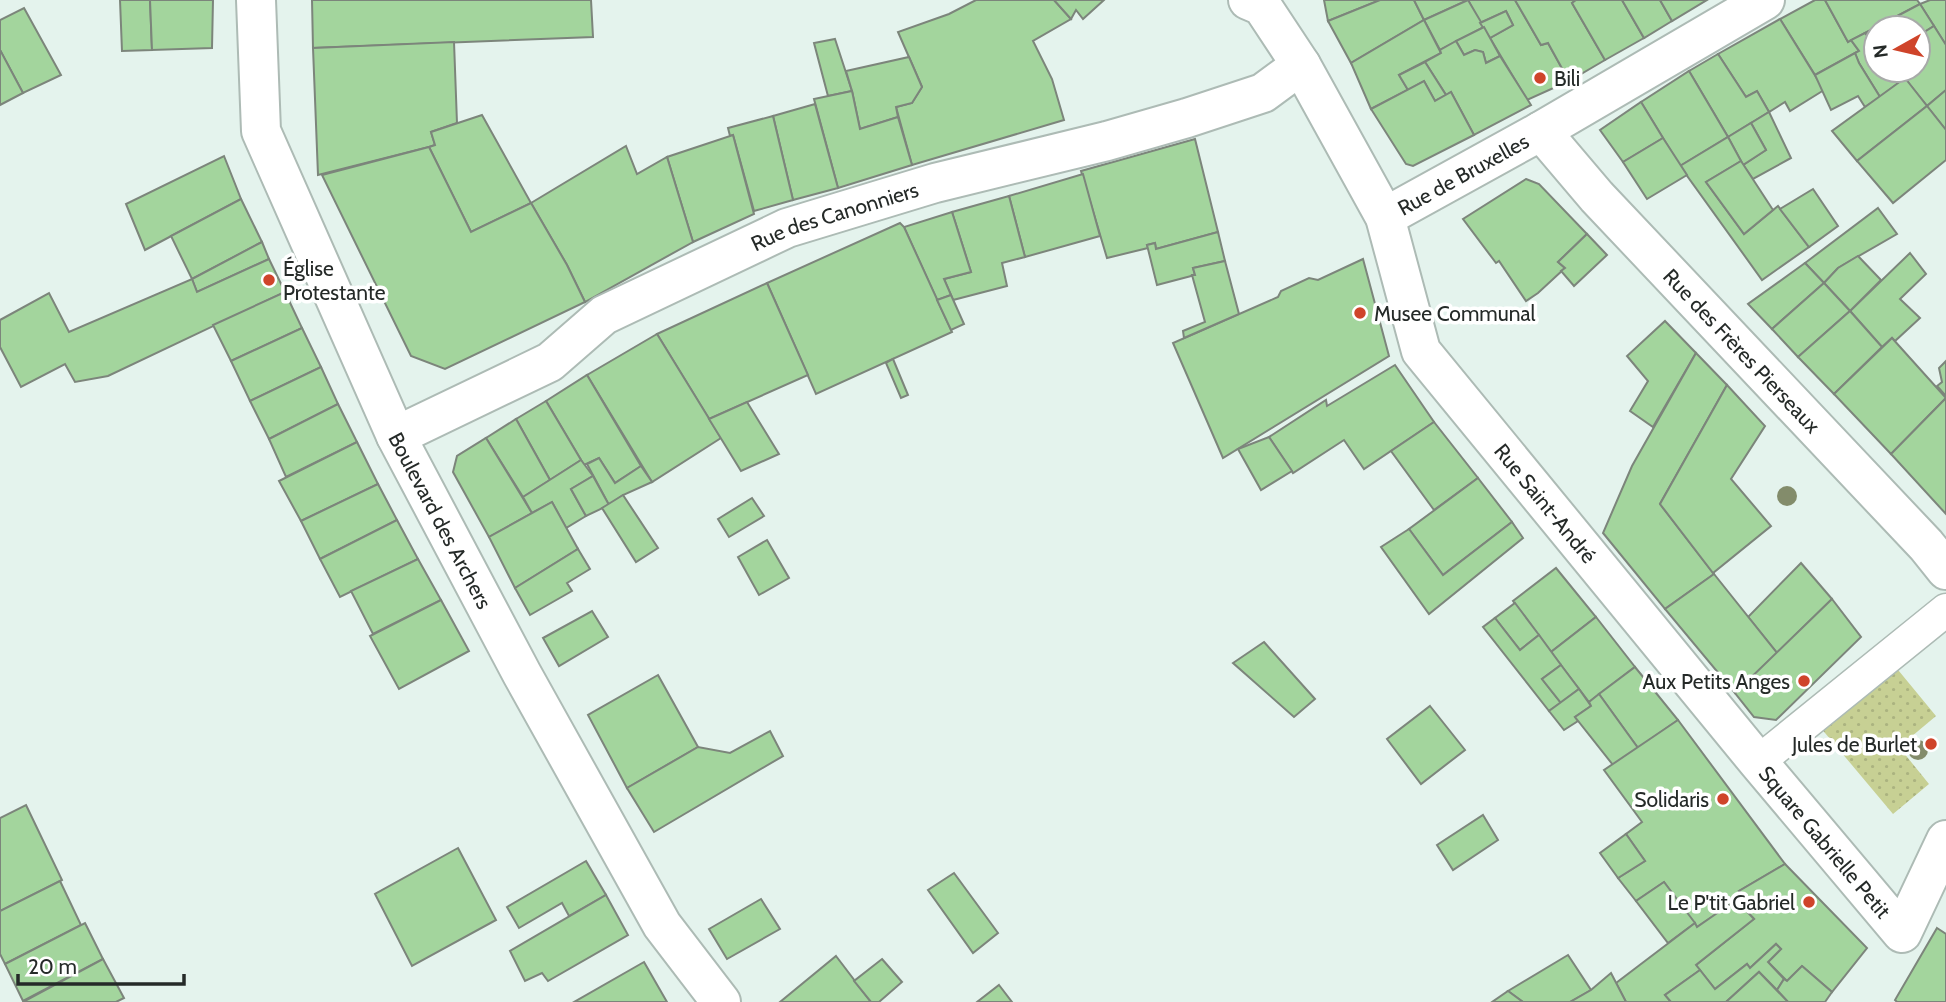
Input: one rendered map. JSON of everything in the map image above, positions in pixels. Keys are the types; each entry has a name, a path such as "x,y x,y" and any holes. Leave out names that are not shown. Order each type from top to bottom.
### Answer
{"street":[{"name":"Boulevard des Archers","path":"256,0 261,131 396,436 522,674 662,925 721,1002"},
{"name":"Rue de Bruxelles","path":"1258,2 1301,65 1384,217 1541,131 1765,0"},
{"name":"Rue des Canonniers","path":"396,436 550,362 604,315 787,228 935,183 1107,141 1187,118 1263,93 1301,65"},
{"name":"Rue des Frères Pierseaux","path":"1541,131 1597,197 1926,545 1946,570"},
{"name":"Rue Saint-André","path":"1384,217 1421,351 1758,762"},
{"name":"Square Gabrielle Petit","path":"1758,762 1902,933 1946,840"}],"lane":[{"name":"Square Gabrielle Petit","path":"1758,762 1946,610"}],"green space":[{"path":"1894,665 1936,716 1899,747 1929,784 1893,814 1820,727"}],"building":[{"path":"120,0 150,0 152,50 122,51"},
{"path":"150,0 213,0 212,48 152,50"},
{"path":"312,0 591,0 593,37 313,48"},
{"path":"976,0 1054,0 1071,19 1033,41 1052,79 1064,120 912,165 896,107 912,103 922,87 898,32 949,14"},
{"path":"1054,0 1104,0 1083,19 1076,10 1071,19"},
{"path":"1324,0 1380,0 1328,21"},
{"path":"1380,0 1414,0 1424,20 1351,63 1328,21"},
{"path":"1414,0 1468,0 1424,20"},
{"path":"1468,0 1515,0 1541,45 1548,43 1569,81 1527,100 1490,38 1513,25 1506,11 1480,23"},
{"path":"1468,0 1484,27 1440,50 1424,20"},
{"path":"1515,0 1576,0 1572,3 1605,60 1569,81 1548,43 1541,45"},
{"path":"1576,0 1622,0 1644,38 1605,60 1572,3"},
{"path":"1622,0 1660,0 1672,21 1644,38"},
{"path":"1660,0 1707,0 1672,21"},
{"path":"1815,0 1825,0 1848,42 1851,40 1859,51 1815,75 1780,19"},
{"path":"1825,0 1917,0 1920,4 1901,14 1862,14 1862,35 1848,42"},
{"path":"1930,0 1946,0 1946,45 1932,23 1932,14 1926,14 1920,4"},
{"path":"1920,4 1926,14 1901,14"},
{"path":"24,8 61,75 23,93 0,50 0,20"},
{"path":"1506,11 1513,25 1490,38 1480,23"},
{"path":"1780,19 1824,90 1790,111 1785,102 1769,112 1757,91 1746,97 1718,54"},
{"path":"1424,20 1441,53 1399,75 1408,90 1371,109 1351,63"},
{"path":"1934,26 1946,45 1946,90 1927,106 1909,84 1932,84"},
{"path":"1484,27 1500,56 1486,63 1483,52 1475,50 1464,55 1456,41"},
{"path":"1862,34 1862,68 1855,53 1859,51 1851,40"},
{"path":"835,39 852,91 828,96 814,43"},
{"path":"1456,41 1464,55 1475,50 1483,52 1486,63 1500,56 1531,105 1474,135 1451,92 1446,95 1425,62"},
{"path":"454,42 457,123 431,132 435,145 318,175 313,48"},
{"path":"0,50 23,93 0,105"},
{"path":"1855,53 1862,68 1862,84 1872,84 1880,97 1865,107 1858,96 1831,110 1815,75"},
{"path":"1718,54 1746,97 1757,91 1769,112 1728,137 1689,71"},
{"path":"909,57 922,87 912,103 896,107 898,117 860,129 846,71"},
{"path":"1425,62 1446,95 1435,101 1424,81 1408,90 1399,75"},
{"path":"1689,71 1728,137 1680,166 1641,102"},
{"path":"1424,81 1435,101 1451,92 1474,135 1413,166 1406,164 1371,109"},
{"path":"1872,84 1897,84 1880,97"},
{"path":"1897,84 1910,84 1927,106 1857,161 1832,131"},
{"path":"1946,90 1946,130 1927,106"},
{"path":"852,91 860,129 898,117 912,165 838,188 814,99"},
{"path":"1641,102 1663,138 1623,162 1600,130"},
{"path":"815,104 838,188 793,200 773,116"},
{"path":"1927,106 1946,130 1946,160 1893,203 1857,161"},
{"path":"1769,112 1791,158 1753,179 1743,165 1766,150 1751,123"},
{"path":"482,115 531,203 471,232 429,147 435,145 431,132"},
{"path":"773,116 793,200 754,211 733,135 730,136 728,128"},
{"path":"1751,123 1766,150 1743,165 1728,137"},
{"path":"733,135 754,214 693,242 667,157"},
{"path":"1728,137 1741,161 1706,182 1744,234 1778,206 1809,247 1762,280 1680,166"},
{"path":"1663,138 1687,175 1647,199 1623,162"},
{"path":"1195,139 1218,232 1156,249 1155,243 1147,245 1148,248 1107,258 1081,171"},
{"path":"626,146 637,174 667,157 693,242 585,302 531,203"},
{"path":"429,147 471,232 531,203 585,302 445,369 411,356 322,175"},
{"path":"224,156 241,199 145,250 126,204"},
{"path":"1741,161 1773,210 1744,234 1706,182"},
{"path":"1083,174 1100,236 1025,257 1009,196"},
{"path":"1526,179 1539,184 1587,234 1558,262 1565,268 1526,301 1499,261 1496,263 1463,219"},
{"path":"1813,189 1838,226 1809,247 1780,209"},
{"path":"1009,196 1025,257 1002,263 1007,286 953,300 944,279 971,272 952,212"},
{"path":"241,199 262,242 192,279 171,236"},
{"path":"1878,208 1897,234 1838,268 1824,283 1805,263"},
{"path":"952,212 971,272 944,279 951,295 937,300 904,227"},
{"path":"900,223 952,332 816,394 767,283"},
{"path":"1218,232 1225,261 1193,268 1195,275 1157,285 1147,245 1155,243 1156,249"},
{"path":"1587,234 1607,255 1574,286 1561,271 1565,268 1558,262"},
{"path":"262,242 269,259 197,292 192,279"},
{"path":"1910,253 1926,274 1900,299 1920,318 1895,341 1892,338 1882,347 1850,311"},
{"path":"1858,256 1881,280 1850,311 1824,283 1838,268"},
{"path":"269,259 285,292 108,376 75,382 65,364 21,387 0,347 0,320 49,293 69,332 192,279 197,292"},
{"path":"1363,259 1389,356 1223,458 1173,343 1278,297 1281,291 1309,278 1318,280"},
{"path":"1225,261 1239,314 1184,338 1183,331 1205,322 1192,275 1195,275 1193,268"},
{"path":"1805,263 1824,283 1772,329 1748,304"},
{"path":"767,283 808,375 709,419 657,334"},
{"path":"1824,283 1850,311 1798,357 1772,329"},
{"path":"285,292 302,328 231,361 213,325"},
{"path":"951,295 964,324 951,330 937,300"},
{"path":"1850,311 1882,347 1834,394 1798,357"},
{"path":"1665,321 1696,353 1653,427 1630,411 1648,381 1627,356"},
{"path":"302,328 321,367 250,401 231,361"},
{"path":"657,334 721,438 652,482 587,375"},
{"path":"1892,338 1946,398 1891,454 1834,394"},
{"path":"1696,353 1727,385 1660,504 1714,574 1665,609 1603,533 1632,466"},
{"path":"893,359 908,395 901,398 886,363"},
{"path":"1946,361 1946,396 1937,386 1942,382 1939,368"},
{"path":"1395,365 1434,422 1364,469 1344,440 1293,473 1269,437 1326,400 1327,406"},
{"path":"321,367 338,404 269,439 250,401"},
{"path":"587,375 641,466 615,483 599,458 584,465 546,401"},
{"path":"1727,385 1765,426 1731,479 1771,526 1713,573 1660,504"},
{"path":"1946,398 1946,514 1891,454"},
{"path":"546,401 581,460 550,480 516,419"},
{"path":"747,402 779,454 741,471 709,419"},
{"path":"338,404 357,442 286,477 269,439"},
{"path":"516,419 550,480 523,497 486,438"},
{"path":"1434,422 1478,478 1434,510 1391,451"},
{"path":"1269,437 1292,471 1261,490 1238,449"},
{"path":"486,438 532,513 489,537 453,472 457,456"},
{"path":"357,442 378,484 301,521 279,481"},
{"path":"599,458 615,483 641,466 652,482 623,495 609,505 587,464"},
{"path":"581,460 593,476 571,489 586,516 566,528 552,502 532,513 523,497"},
{"path":"593,476 609,505 586,516 571,489"},
{"path":"1478,478 1512,522 1443,575 1409,529"},
{"path":"378,484 397,520 320,559 301,521"},
{"path":"623,495 658,548 636,562 602,508"},
{"path":"752,498 764,516 729,537 718,519"},
{"path":"552,502 578,549 515,588 489,537"},
{"path":"397,520 418,559 340,597 320,559"},
{"path":"1512,522 1523,538 1429,614 1381,547 1409,529 1443,575"},
{"path":"767,540 789,578 759,595 738,557"},
{"path":"578,549 590,569 567,583 572,591 530,615 515,588"},
{"path":"418,559 441,600 373,634 351,591"},
{"path":"1801,563 1832,599 1777,653 1748,617"},
{"path":"1556,568 1596,617 1551,652 1513,601"},
{"path":"1714,574 1777,653 1735,693 1665,609"},
{"path":"1832,599 1861,637 1776,720 1754,717 1735,693"},
{"path":"441,600 469,651 399,689 370,636"},
{"path":"1515,603 1539,635 1520,650 1495,618"},
{"path":"592,611 608,637 559,666 543,638"},
{"path":"1596,617 1635,667 1589,702 1551,652"},
{"path":"1495,618 1520,650 1539,635 1561,665 1542,679 1561,703 1549,711 1483,627"},
{"path":"1264,642 1315,699 1294,717 1233,663"},
{"path":"1561,665 1579,689 1561,703 1542,679"},
{"path":"1635,667 1678,720 1638,748 1599,694"},
{"path":"658,675 698,747 627,788 588,715"},
{"path":"1579,689 1591,706 1575,717 1578,721 1564,730 1549,711"},
{"path":"1599,694 1638,748 1613,765 1575,717 1591,706 1589,702"},
{"path":"1430,706 1465,750 1421,784 1387,739"},
{"path":"1678,720 1785,864 1739,891 1743,896 1697,927 1664,882 1636,901 1618,878 1645,861 1626,834 1642,822 1604,770"},
{"path":"770,731 783,756 654,832 627,788 698,747 730,753"},
{"path":"26,805 62,880 0,911 0,818"},
{"path":"1483,815 1498,840 1453,870 1437,845"},
{"path":"1626,834 1645,861 1618,878 1600,853"},
{"path":"458,848 496,920 412,966 375,894"},
{"path":"586,861 606,895 569,916 562,903 519,928 507,907"},
{"path":"1785,864 1867,948 1832,992 1802,966 1787,981 1768,962 1781,949 1776,944 1750,968 1747,964 1715,989 1696,965 1754,919 1736,900 1743,896 1739,891"},
{"path":"954,873 998,933 973,953 928,890"},
{"path":"60,881 81,925 5,964 0,954 0,911"},
{"path":"1664,882 1695,923 1668,943 1636,901"},
{"path":"606,895 628,935 548,981 542,973 525,981 510,951"},
{"path":"761,899 780,929 727,959 709,929"},
{"path":"1736,900 1754,919 1696,965 1700,970 1665,995 1671,1002 1626,1002 1616,983 1695,923 1697,927"},
{"path":"85,923 103,959 23,1001 5,964"},
{"path":"1937,928 1946,934 1946,1002 1897,1002 1895,1000"},
{"path":"1776,944 1781,949 1768,962 1784,979 1777,990 1759,972 1726,1002 1671,1002 1665,995 1700,970 1715,989 1747,964 1750,968"},
{"path":"1568,955 1591,990 1570,1002 1523,1002 1508,991"},
{"path":"836,956 871,1002 780,1002"},
{"path":"103,959 124,998 116,1002 23,1002"},
{"path":"882,959 902,982 879,1002 871,1002 854,981"},
{"path":"644,962 667,1002 574,1002"},
{"path":"1802,966 1832,992 1825,1002 1788,1002 1777,990 1784,979 1787,981"},
{"path":"1759,972 1788,1002 1726,1002"},
{"path":"1611,973 1626,1002 1570,1002 1591,990"},
{"path":"999,985 1012,1002 977,1002"},
{"path":"1508,991 1523,1002 1492,1002"}],"place":[{"name":"Bili","path":"1540,78"},
{"name":"Église Protestante","path":"269,280"},
{"name":"Musee Communal","path":"1360,313"},
{"name":"Aux Petits Anges","path":"1804,681"},
{"name":"Jules de Burlet","path":"1931,744"},
{"name":"Solidaris","path":"1723,799"},
{"name":"Le P'tit Gabriel","path":"1809,902"}]}
